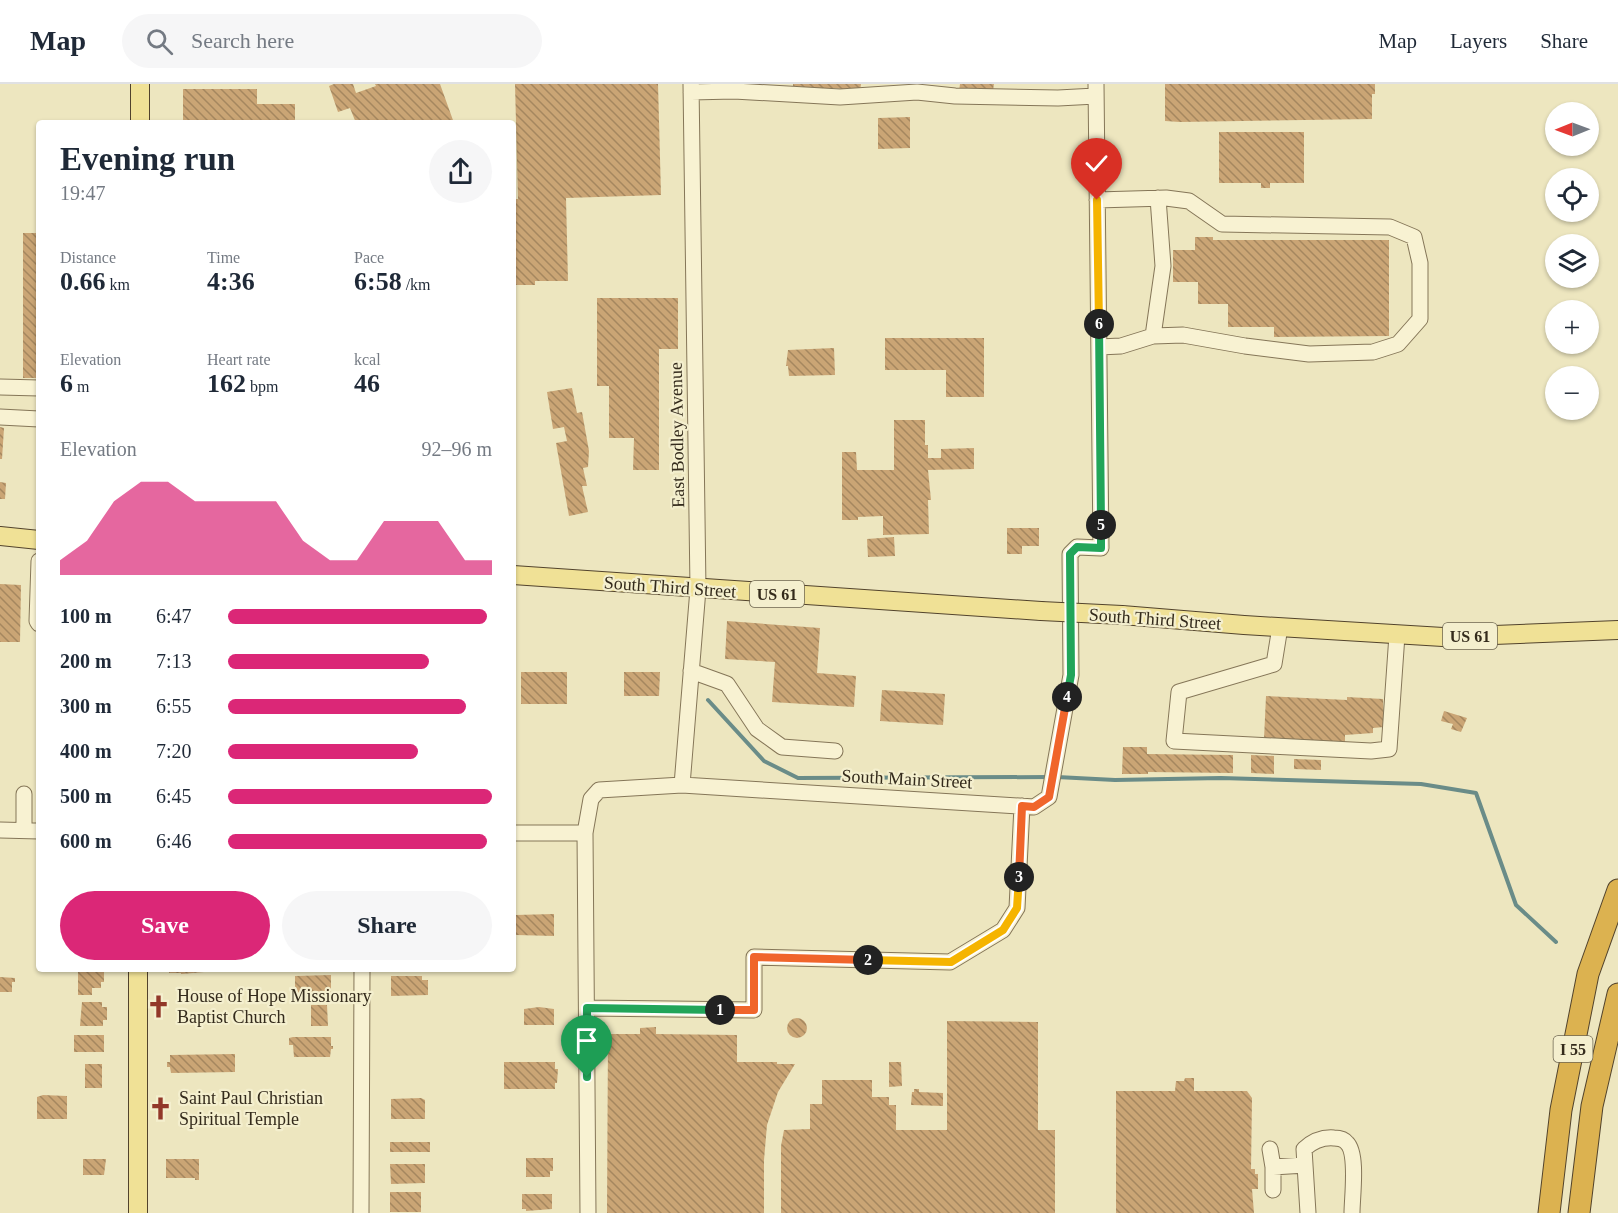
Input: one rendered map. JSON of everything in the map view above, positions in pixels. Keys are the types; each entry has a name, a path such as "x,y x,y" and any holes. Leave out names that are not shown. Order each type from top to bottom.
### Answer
{"highway":[{"name":"I 55","path":"1549,1213 1561,1110 1588,974 1618,890"},
{"name":"I 55","path":"1579,1213 1592,1106 1618,994"}],"main road":[{"path":"140,84 140,120"},
{"path":"0,536 36,540"},
{"name":"South Third Street","path":"516,576 1443,638 1618,630"},
{"path":"138,972 138,1213"}],"street":[{"path":"691,88 840,97 917,92 955,96 1058,98 1096,90 1097,200 1099,347 1121,346 1153,336 1183,335 1309,354 1373,352 1398,344 1420,319 1420,263 1414,237 1390,227 1222,224 1189,201 1158,198 1097,200"},
{"name":"East Bodley Avenue","path":"682,785 699,589 691,88"},
{"path":"1153,336 1163,266 1158,198"},
{"name":"South Main Street","path":"585,833 591,799 599,790 682,785 1034,807 1049,797 1071,675 1070,554 1077,547 1101,548 1099,347"},
{"path":"0,387 36,388"},
{"path":"0,417 36,419"},
{"path":"1280,627 1274,664 1179,692 1174,741 1371,751 1389,749 1397,635"},
{"path":"692,671 727,684 757,729 782,747 835,751"},
{"path":"0,830 32,830 24,794"},
{"path":"587,1008 754,1010 754,957 951,962 1003,930 1017,908 1022,806"},
{"path":"516,833 585,833 588,1213"},
{"path":"361,1213 362,972"},
{"path":"1308,1213 1305,1149 1312,1142 1324,1138 1338,1138 1347,1143 1353,1156 1352,1213"},
{"path":"1270,1149 1273,1190"},
{"path":"1273,1167 1305,1166"}],"building":[{"path":"353,84 356,93 376,86 375,84 440,84 453,120 355,120 350,108 338,112 329,86"},
{"path":"515,84 658,84 661,195 566,198 568,281 535,281 535,285 516,285 516,199 518,199"},
{"path":"793,84 861,84 860,91 793,86"},
{"path":"960,84 994,84 993,90 968,88 968,92 959,91"},
{"path":"1165,84 1375,84 1375,94 1372,94 1372,119 1180,122 1165,121"},
{"path":"183,89 257,89 257,104 295,104 295,120 183,120"},
{"path":"910,117 910,148 878,149 878,118"},
{"path":"1219,132 1304,132 1304,183 1270,183 1270,188 1261,188 1261,183 1219,183"},
{"path":"23,233 36,233 36,378 23,378"},
{"path":"1195,237 1213,237 1213,240 1389,240 1389,336 1274,337 1274,327 1228,327 1228,304 1198,304 1198,282 1173,282 1173,250 1195,250"},
{"path":"597,298 678,298 678,349 659,349 659,470 633,470 634,438 609,438 609,386 597,386"},
{"path":"885,338 984,338 984,397 946,397 946,370 885,370"},
{"path":"834,348 835,375 789,376 788,366 786,366 788,350"},
{"path":"572,388 577,413 582,412 589,451 588,467 583,468 587,486 582,486 588,512 569,516 556,443 567,441 564,427 553,429 547,392"},
{"path":"894,420 925,420 925,445 928,445 928,458 941,458 941,449 974,448 974,469 928,470 931,500 928,500 929,534 883,535 883,516 842,520 842,452 856,452 857,470 894,470"},
{"path":"0,427 4,428 2,459 0,459"},
{"path":"0,482 6,483 5,499 0,499"},
{"path":"1007,528 1039,528 1039,546 1022,546 1022,554 1007,554"},
{"path":"894,537 895,556 868,557 867,539"},
{"path":"0,584 21,585 20,642 0,642"},
{"path":"727,621 820,628 817,673 856,676 854,707 772,702 775,662 725,659"},
{"path":"521,672 567,672 567,704 521,704"},
{"path":"624,672 660,672 659,696 624,696"},
{"path":"882,690 945,694 943,725 880,721"},
{"path":"1266,696 1347,700 1347,697 1383,699 1384,727 1373,728 1373,733 1345,735 1345,743 1264,739"},
{"path":"1444,711 1467,718 1461,732 1451,729 1453,724 1441,721"},
{"path":"1123,747 1147,747 1147,754 1233,755 1233,773 1122,774"},
{"path":"1251,755 1274,756 1274,774 1251,773"},
{"path":"1294,759 1321,760 1321,770 1294,769"},
{"path":"554,914 554,936 516,935 516,915"},
{"path":"78,972 104,972 104,982 101,982 101,988 92,988 92,995 78,995"},
{"path":"169,972 204,972 181,974"},
{"path":"331,975 331,996 295,996 295,976"},
{"path":"391,976 422,976 422,980 428,980 428,995 391,996"},
{"path":"0,977 15,978 15,982 12,982 12,992 0,992"},
{"path":"82,1002 102,1002 102,1007 107,1007 107,1020 103,1020 103,1026 80,1026"},
{"path":"311,1005 327,1005 328,1026 311,1026"},
{"path":"539,1007 554,1009 554,1025 524,1025 524,1009"},
{"path":"797,1018 804,1021 807,1028 804,1035 797,1038 790,1035 787,1028 790,1021"},
{"path":"947,1021 1038,1022 1038,1130 1055,1130 1055,1213 781,1213 781,1146 784,1130 810,1129 810,1104 822,1104 822,1080 872,1080 872,1097 889,1097 889,1105 896,1105 896,1130 947,1130"},
{"path":"656,1027 656,1034 737,1035 737,1062 795,1064 778,1092 767,1125 764,1160 764,1213 607,1213 608,1034 640,1034 640,1028"},
{"path":"74,1035 104,1035 104,1052 74,1052"},
{"path":"331,1037 333,1049 331,1049 330,1057 294,1057 293,1045 289,1045 289,1038"},
{"path":"235,1054 235,1072 171,1073 170,1067 167,1067 170,1055"},
{"path":"504,1062 555,1062 555,1069 558,1069 555,1089 504,1089"},
{"path":"889,1062 901,1062 902,1086 889,1087"},
{"path":"85,1064 102,1064 102,1088 85,1088"},
{"path":"1185,1078 1194,1078 1194,1091 1247,1091 1252,1098 1251,1169 1255,1169 1255,1174 1258,1174 1258,1189 1252,1189 1254,1213 1116,1213 1116,1091 1175,1091 1176,1081 1184,1081"},
{"path":"914,1089 919,1089 919,1092 943,1093 943,1106 911,1105"},
{"path":"67,1096 67,1119 37,1119 37,1097"},
{"path":"421,1098 425,1100 425,1119 391,1119 391,1099"},
{"path":"390,1142 430,1142 430,1152 390,1152"},
{"path":"526,1158 553,1158 553,1171 550,1171 550,1177 526,1177"},
{"path":"83,1159 106,1159 104,1175 83,1175"},
{"path":"166,1159 199,1159 199,1180 166,1178"},
{"path":"390,1164 425,1164 425,1183 391,1184"},
{"path":"390,1192 421,1192 421,1212 390,1212"},
{"path":"522,1194 552,1194 552,1209 526,1211 522,1209"}],"waterway":[{"path":"708,700 764,761 798,778 1049,777"},
{"path":"1057,777 1115,780 1221,778 1421,784 1476,793 1516,905 1556,942"}],"place":[{"name":"House of Hope Missionary Baptist Church","path":"159,1006"},
{"name":"Saint Paul Christian Spiritual Temple","path":"161,1108"}],"route":[{"path":"587,1077 587,1008 754,1010 754,957 951,962 1003,930 1017,908 1022,806 1034,807 1049,797 1071,675 1070,554 1077,547 1101,548 1097,200"}]}
